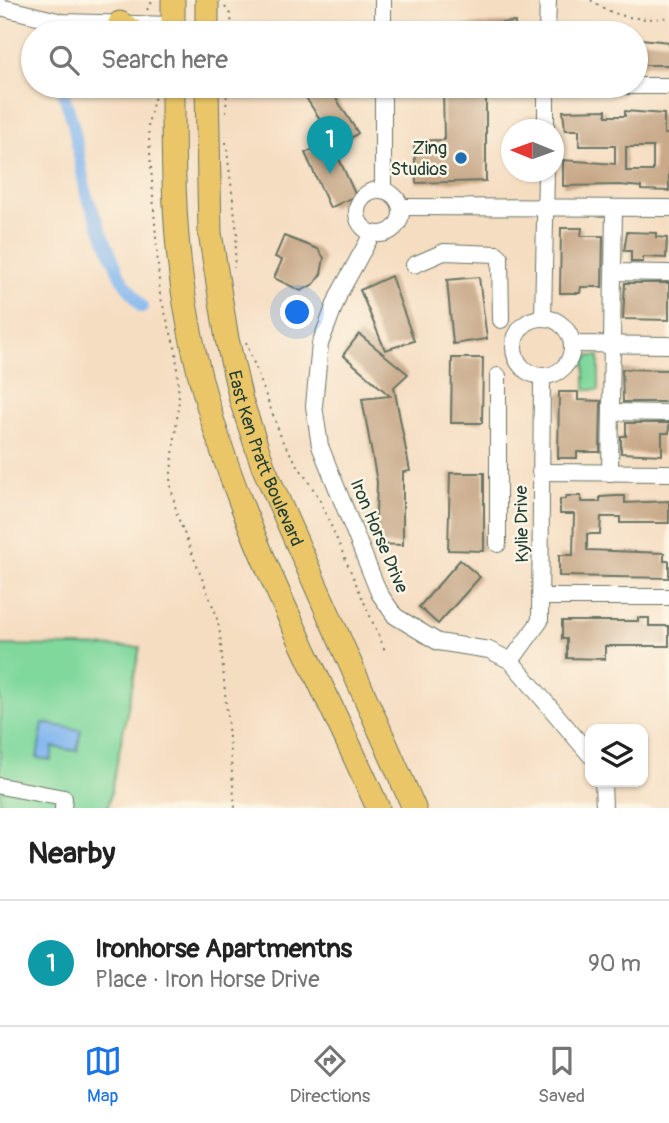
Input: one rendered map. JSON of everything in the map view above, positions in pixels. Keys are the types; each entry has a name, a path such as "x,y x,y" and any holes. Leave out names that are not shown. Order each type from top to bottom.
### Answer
{"highway":[{"path":"173,0 176,21"},
{"path":"211,21 216,4"},
{"name":"East Ken Pratt Boulevard","path":"174,98 175,229 185,305 199,372 219,441 241,501 374,804"},
{"path":"180,98 195,126 208,168"},
{"name":"East Ken Pratt Boulevard","path":"207,98 208,168 217,284 245,413 267,478 414,808"},
{"path":"402,781 426,808"}],"street":[{"path":"383,0 383,21"},
{"path":"547,21 548,0"},
{"path":"0,7 58,21"},
{"path":"648,86 669,86"},
{"path":"383,98 383,190"},
{"path":"546,98 546,119"},
{"path":"543,318 546,182"},
{"path":"383,190 396,197 401,207 401,217 393,231 383,235 372,234 359,222 359,204 371,192 383,190"},
{"path":"401,207 669,208"},
{"path":"610,473 614,208"},
{"name":"Iron Horse Drive","path":"372,234 339,294 320,344 314,407 320,446 379,593 395,617 438,642 489,650 511,661 585,749"},
{"path":"414,265 444,252 497,254 500,257 501,320"},
{"path":"614,272 669,273"},
{"path":"543,318 564,327 572,344 566,366 559,373 542,377 527,373 520,366 513,346 520,328 528,321 543,318"},
{"path":"572,344 669,345"},
{"path":"498,376 498,544"},
{"name":"Kylie Drive","path":"511,661 540,621 542,377"},
{"path":"611,412 669,413"},
{"path":"540,472 669,473"},
{"path":"542,597 669,597"},
{"path":"0,786 64,799 62,808"},
{"path":"603,787 604,808"}],"path":[{"path":"147,11 153,0"},
{"path":"591,0 607,10 634,18 669,17"},
{"path":"216,4 230,13 232,21"},
{"path":"166,98 148,124 160,295 176,351 179,400 170,482 177,515 216,614 220,634 235,808"},
{"path":"225,114 226,98"},
{"path":"226,138 236,209 234,275"},
{"path":"244,336 283,442 319,498 386,653"}],"green space":[{"path":"590,356 599,356 599,390 585,390 585,361"},
{"path":"0,645 140,647 108,808 0,808"}],"water":[{"path":"43,723 81,730 77,751 53,747 51,760 37,758"}],"building":[{"path":"648,40 669,42 669,65 648,65"},
{"path":"306,98 336,98 358,133 335,150 356,196 330,208 305,153 333,140"},
{"path":"443,98 486,98 486,181 416,183 414,141 444,140"},
{"path":"606,110 606,116 625,116 625,111 664,114 664,134 669,134 669,191 641,190 641,187 620,185 563,186 564,160 615,164 615,146 579,146 579,130 565,130 563,111","holes":["626,147 653,147 653,171 626,171"]},
{"path":"561,228 582,228 581,236 603,236 602,287 581,287 580,293 560,293"},
{"path":"627,232 656,233 656,237 667,238 666,258 643,257 643,262 631,262 631,251 624,251"},
{"path":"284,236 318,249 324,258 321,274 314,284 301,291 274,278 282,260 275,257"},
{"path":"391,276 414,341 385,350 360,290"},
{"path":"479,277 487,339 453,344 447,280"},
{"path":"625,283 669,283 669,320 623,319"},
{"path":"359,334 408,374 394,387 410,471 403,472 403,545 375,544 377,482 362,399 390,396 343,355"},
{"path":"452,358 483,358 482,423 451,423"},
{"path":"622,369 669,370 669,402 623,402"},
{"path":"559,392 578,392 578,400 601,401 600,452 577,452 577,458 558,458"},
{"path":"626,423 669,423 669,433 662,433 662,455 621,453 621,436 626,436"},
{"path":"450,473 484,473 484,551 448,550"},
{"path":"566,496 581,496 581,502 600,502 600,497 616,496 625,496 625,503 669,501 669,523 620,523 620,517 601,517 600,534 587,534 587,550 664,553 664,561 669,561 669,578 559,576 559,555 573,555 574,514 560,514 560,499 566,499"},
{"path":"460,560 480,577 438,624 419,607"},
{"path":"638,618 649,618 649,626 669,626 669,646 605,646 605,659 567,658 567,639 562,639 562,621 638,621"}],"waterway":[{"path":"65,98 73,123 86,194 120,276 142,307"}],"place":[{"name":"Zing Studios","path":"461,158"},
{"name":"Ironhorse Apartmentns","path":"330,174"}]}
